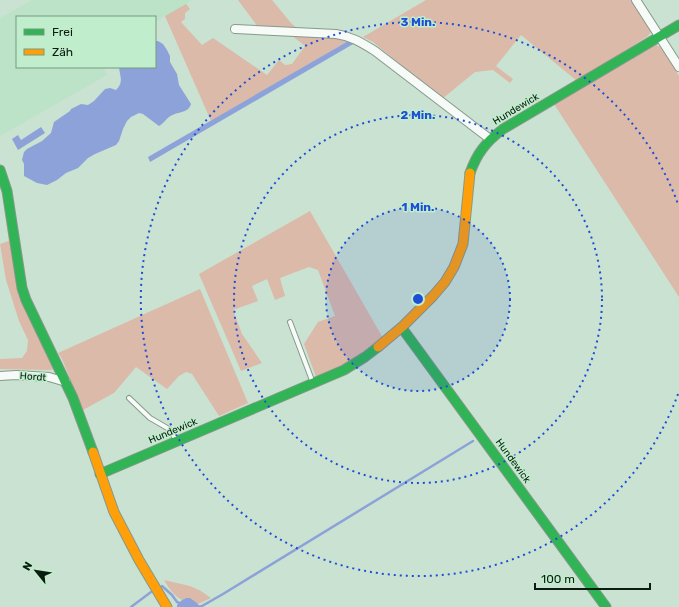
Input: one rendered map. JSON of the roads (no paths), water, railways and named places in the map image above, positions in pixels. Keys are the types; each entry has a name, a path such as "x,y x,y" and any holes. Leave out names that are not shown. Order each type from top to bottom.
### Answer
{"street":[{"path":"636,0 679,67"},
{"name":"Hundewick","path":"100,474 344,370 376,350 402,328 443,286 456,264 462,248 470,174 478,154 490,139 511,124 679,25"},
{"path":"235,29 336,34 350,37 370,48 490,139"},
{"path":"0,170 7,191 18,266 26,300 73,398 114,512 139,560 167,607"},
{"name":"Hundewick","path":"402,328 606,607"},
{"name":"Hordt","path":"0,376 49,377 66,382"}],"lane":[{"path":"290,322 314,383"},
{"path":"129,398 150,418 169,429 177,441"}],"water":[{"path":"350,40 355,43 150,162 148,157"},
{"path":"156,41 158,41 163,44 170,56 170,62 177,74 179,85 191,104 190,107 185,111 172,115 159,126 143,114 139,113 131,117 127,121 116,145 88,158 78,168 66,173 47,185 37,183 24,176 24,164 22,160 24,152 42,141 51,133 54,122 71,109 81,104 88,105 105,89 110,88 116,90 121,82 119,68 156,68"},
{"path":"41,127 45,133 18,150 12,139 18,135 21,140"},
{"path":"190,598 200,607 177,607 182,600"}],"waterway":[{"path":"197,607 202,606 223,594 473,441"},
{"path":"162,586 177,602 182,604"},
{"path":"131,607 151,592"}]}
